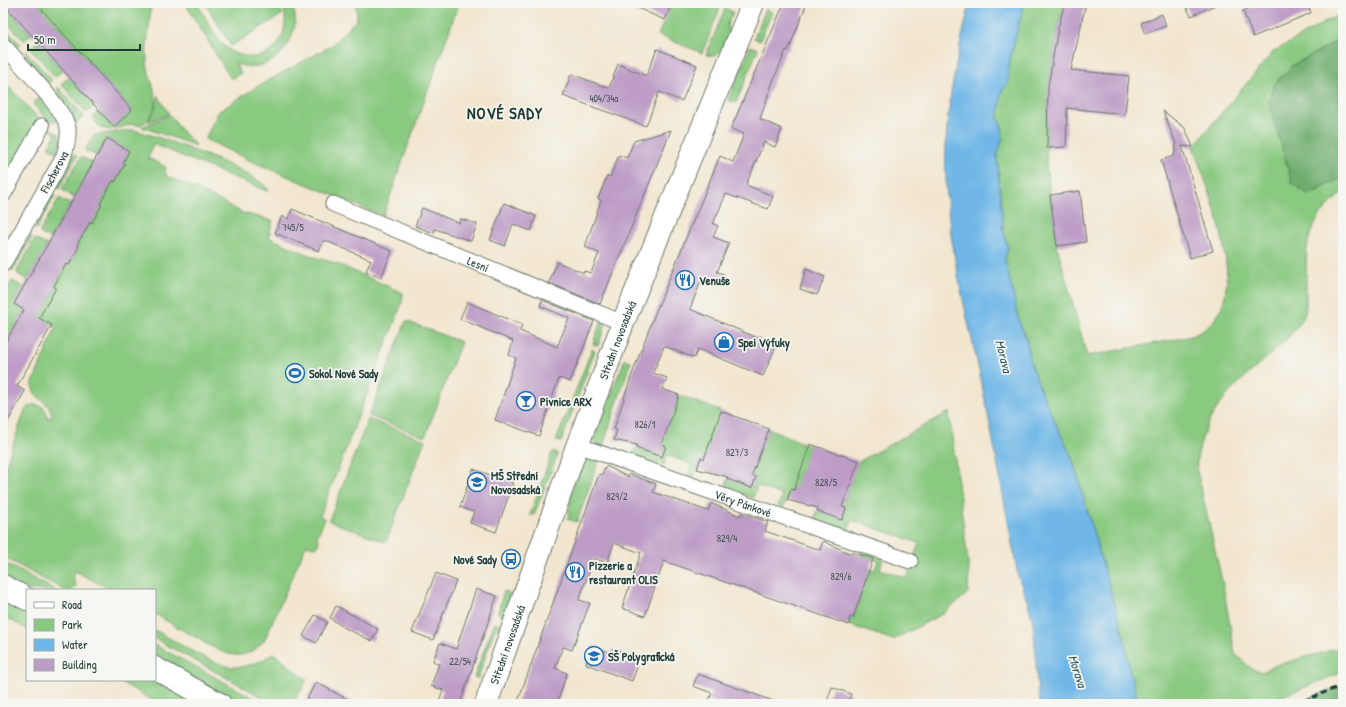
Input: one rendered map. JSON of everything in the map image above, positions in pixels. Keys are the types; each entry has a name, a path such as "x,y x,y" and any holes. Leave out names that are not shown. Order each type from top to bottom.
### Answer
{"main road":[{"name":"Střední novosadská","path":"486,704 577,445 623,323 753,3"},
{"path":"3,586 26,598"},
{"path":"156,669 220,704"}],"street":[{"name":"Fischerova","path":"3,45 56,104 65,119 68,128 67,147 63,158 3,264"},
{"path":"3,195 42,126"},
{"name":"Lesní","path":"333,204 623,323"},
{"name":"Věry Pánkové","path":"577,445 910,561"}],"green space":[{"path":"36,3 150,3 147,53 148,68 154,90 155,104 153,111 146,122 140,125 133,124 110,129 104,129 98,125 93,118 99,111 114,127 132,110"},
{"path":"185,3 197,3 214,33 222,43 232,52 242,56 256,57 266,54 279,42 285,24 283,3 292,3 295,16 294,29 282,52 272,60 261,66 248,67 235,63 241,73 231,79"},
{"path":"205,3 276,3 283,14 231,46"},
{"path":"356,3 459,3 383,216 253,162 205,139 218,112 258,86 331,46 357,19"},
{"path":"672,3 720,4 720,8 702,53 658,35"},
{"path":"1024,3 1065,3 1058,28 1048,102 1046,164 1057,246 1087,356 1188,337 1210,324 1222,305 1227,280 1225,251 1210,193 1193,147 1273,52 1343,12 1343,38 1291,66 1309,195 1343,177 1343,192 1321,215 1314,225 1310,235 1306,258 1305,313 1291,335 1233,389 1216,410 1203,436 1198,454 1197,471 1223,585 1235,654 1252,669 1262,672 1276,665 1343,647 1343,672 1263,704 1139,704 1129,669 1125,641 1072,458 1042,394 1029,358 1027,340 1019,321 1005,259 1008,248 1003,229 997,155 1002,142 1003,132 998,119 1002,90 1008,84 1009,64"},
{"path":"6,7 31,35 24,41 3,18 3,9"},
{"path":"725,8 733,12 727,25 729,33 722,49 716,56 706,55"},
{"path":"766,9 772,12 760,41 754,38"},
{"path":"3,25 21,45 17,47 3,31"},
{"path":"1343,38 1343,177 1309,195 1292,183 1269,103 1274,84 1292,66"},
{"path":"37,42 63,70 55,77 30,48"},
{"path":"751,46 758,49 736,103 728,100"},
{"path":"26,51 52,80 49,83 27,58"},
{"path":"69,77 95,106 87,113 61,84"},
{"path":"9,87 41,121 8,173 3,173 3,94"},
{"path":"58,87 84,116 75,124 70,108 58,93"},
{"path":"158,96 169,114 148,122 155,110"},
{"path":"40,97 55,115 58,122 54,122 47,118 33,104"},
{"path":"170,115 180,129 196,146 142,127"},
{"path":"49,127 60,135 60,142 57,152 48,147 56,134 47,129"},
{"path":"134,130 185,147 250,175 263,184 269,192 153,144 148,158 166,167 165,172 167,176 215,198 243,213 273,221 269,235 270,238 309,255 340,265 403,293 402,303 320,516 325,519 317,536 319,540 318,545 314,547 306,545 265,639 257,648 248,653 240,655 222,652 156,615 156,589 109,589 75,571 73,578 76,586 73,589 62,589 3,557 3,473 25,410 32,405 38,405 45,409 48,418 52,417 49,407 36,395 32,385 56,327 37,316 46,306 56,288 54,286 66,264 69,265 79,247 77,245 90,222 92,223 102,205 100,204 125,164 123,163 129,151 107,138 97,156 85,150 94,135"},
{"path":"74,153 77,156 59,189 57,186"},
{"path":"81,157 93,163 74,198 62,189"},
{"path":"55,195 36,230 34,226 51,196"},
{"path":"59,198 70,204 50,239 40,233 40,231"},
{"path":"30,236 32,237 13,271 11,270 11,266"},
{"path":"35,239 47,245 28,280 18,274 17,271"},
{"path":"12,281 24,287 24,310 3,346 3,297"},
{"path":"406,321 461,342 425,437 369,416"},
{"path":"601,321 606,323 598,346 593,344"},
{"path":"592,349 595,351 561,442 556,441"},
{"path":"625,359 631,361 603,446 594,443 591,440 606,398 613,395 612,391"},
{"path":"681,396 720,411 721,413 708,460 701,458 694,477 688,475 691,464 667,455 663,466 633,456 636,448 662,457 666,446 658,443 669,423 678,397"},
{"path":"949,412 969,570 968,593 944,613 893,640 849,625 849,616 855,618 854,617 862,592 859,590 860,585 864,585 868,576 864,574 866,568 874,571 878,561 861,555 862,550 883,558 880,569 907,578 919,543 852,520 848,531 814,520 817,511 842,519 846,508 839,506 844,501 848,492 844,490 858,462"},
{"path":"368,419 425,440 386,542 329,521"},
{"path":"770,429 810,446 798,491 791,489 783,508 778,506 782,495 757,486 753,498 725,488 728,479 752,488 756,477 748,474 750,469 754,470 758,460 754,459"},
{"path":"552,452 557,453 557,456 534,515 530,515"},
{"path":"586,456 599,459 577,522 568,519 571,494 584,457"},
{"path":"3,562 53,589 26,589 3,576"},
{"path":"504,591 510,593 505,617 499,614 498,611"},
{"path":"3,598 26,610 26,628 3,616"},
{"path":"494,624 501,624 502,626 494,631 478,678 474,677"},
{"path":"156,631 204,657 233,667 254,663 265,659 273,653 307,680 293,704 275,704 156,640"},
{"path":"156,646 265,704 238,704 156,660"},
{"path":"119,681 156,681 198,704 159,704"},
{"path":"1343,685 1343,704 1295,704"}],"water":[{"name":"Morava","path":"970,3 1024,3 1009,63 1008,84 1002,90 998,119 1003,132 1002,142 997,155 1003,229 1008,248 1005,259 1019,321 1027,340 1029,358 1042,394 1072,458 1125,641 1129,669 1139,704 1040,704 1037,686 1035,642 1032,619 1018,576 989,418 953,250 947,203 946,157 949,112 955,68"}],"building":[{"path":"3,3 36,3 132,110 114,127"},
{"path":"626,3 672,3 665,20"},
{"path":"784,3 807,3 788,51 786,50 772,84 760,119 782,129 775,147 764,142 746,185 773,196 768,209 726,194 713,224 718,226 713,237 729,243 717,272 724,274 720,286 702,278 690,309 776,346 763,376 698,349 694,358 664,346 653,373 667,378 662,389 679,395 662,444 666,446 662,457 636,448 637,445 614,440 617,430 614,429 631,377 654,316 720,156 733,162 744,134 731,129"},
{"path":"1065,3 1086,3 1071,70 1129,76 1125,114 1067,108 1066,147 1047,148 1048,86 1058,28"},
{"path":"1184,3 1220,3 1191,16"},
{"path":"1263,3 1307,3 1311,13 1253,37 1243,11"},
{"path":"1162,14 1166,26 1145,34 1141,23"},
{"path":"657,49 697,65 682,101 659,92 646,126 563,96 571,74 609,88 618,64 646,76"},
{"path":"1163,111 1185,128 1193,147 1182,146 1213,251 1190,258 1161,160 1174,156 1176,144"},
{"path":"671,130 600,304 549,283 557,262 584,273 584,271 591,273 599,253 585,247 601,200 598,199 607,176 610,177 619,155 627,158 634,141"},
{"path":"107,138 129,151 123,163 125,164 100,204 102,205 92,223 90,222 77,245 79,246 69,265 66,264 54,286 56,288 39,318 52,325 17,386 25,391 3,430 3,347 24,310 14,304"},
{"path":"1080,191 1086,242 1057,246 1050,195"},
{"path":"504,203 536,216 531,231 513,224 505,246 490,240"},
{"path":"422,208 459,223 461,219 477,224 471,241 435,229 434,233 415,226"},
{"path":"292,209 392,251 381,278 366,271 371,260 324,240 319,251 275,233 282,216 288,219"},
{"path":"806,269 825,277 817,295 800,289"},
{"path":"542,300 594,321 570,382 559,378 539,436 495,420 516,358 509,355 513,341 460,319 467,302 522,325 520,331 557,347 569,318 540,306"},
{"path":"721,411 769,429 752,475 756,477 752,488 727,479 728,477 697,469 701,457 704,459"},
{"path":"810,444 859,461 842,507 846,508 842,520 817,511 818,508 787,500 791,489 794,490"},
{"path":"606,466 628,477 629,474 656,484 653,492 708,511 711,503 740,516 741,513 768,522 765,531 820,550 823,541 851,554 852,552 873,559 853,618 850,617 849,625 664,561 645,616 622,608 641,553 614,543 607,563 594,558 579,600 590,603 572,650 563,647 555,668 567,673 557,704 517,704 599,474 602,475"},
{"path":"473,469 513,483 496,532 470,523 474,512 460,507"},
{"path":"436,573 456,581 433,640 412,632"},
{"path":"476,589 497,596 460,704 438,704 443,690 431,686 439,664 433,661 440,643 456,649"},
{"path":"336,606 378,629 372,641 345,628 330,618"},
{"path":"315,615 327,622 316,643 303,636"},
{"path":"592,646 611,653 613,649 640,659 632,681 586,664"},
{"path":"698,674 779,703 719,704 709,700 712,693 693,686"},
{"path":"316,682 356,704 304,704"},
{"path":"832,687 851,694 847,704 826,704"}],"railway":[{"path":"1296,704 1343,685"}],"place":[{"name":"Venuše","path":"685,280"},
{"name":"Spei Výfuky","path":"724,342"},
{"name":"Sokol Nové Sady","path":"295,373"},
{"name":"Pivnice ARX","path":"526,401"},
{"name":"MŠ Střední Novosadská","path":"477,482"},
{"name":"Nové Sady","path":"511,559"},
{"name":"Pizzerie a restaurant OLIS","path":"575,572"},
{"name":"SŠ Polygrafická","path":"594,656"}],"district":[{"name":"NOVÉ SADY","path":"505,113"}]}
